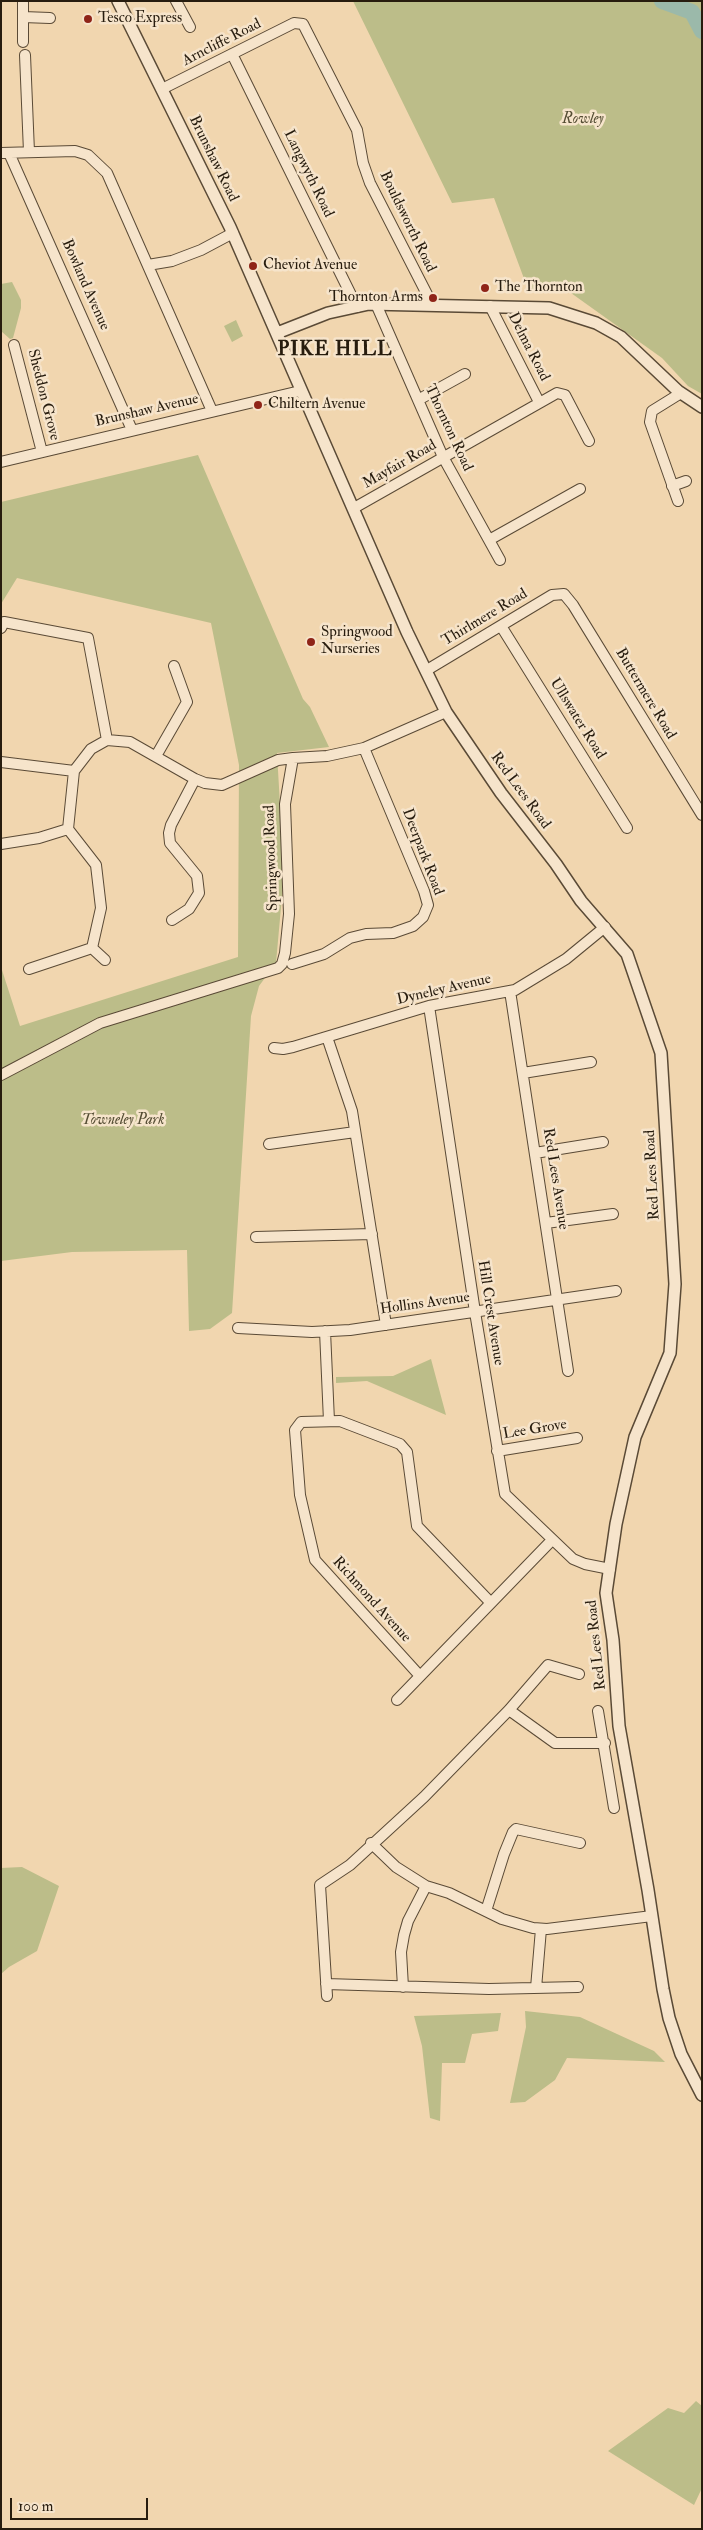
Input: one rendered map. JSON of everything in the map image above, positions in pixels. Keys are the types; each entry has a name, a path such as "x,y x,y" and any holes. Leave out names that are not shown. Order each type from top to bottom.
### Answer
{"street":[{"path":"23,42 24,1"},
{"path":"176,1 190,27"},
{"name":"Brunshaw Road","path":"119,2 232,233 277,333"},
{"path":"23,18 50,18"},
{"name":"Arncliffe Road","path":"162,89 294,22"},
{"name":"Bouldsworth Road","path":"294,22 303,24 357,130 363,162 370,184 432,304"},
{"name":"Langwyth Road","path":"232,54 357,307"},
{"path":"25,55 29,152"},
{"path":"5,153 75,151 88,155 107,172 212,411"},
{"name":"Bowland Avenue","path":"5,153 132,430"},
{"path":"148,265 172,261 201,250 232,233"},
{"path":"277,333 328,313 376,304 549,308 596,322 621,337 681,393 702,408"},
{"name":"Thornton Road","path":"376,304 443,457 500,560"},
{"name":"Delma Road","path":"490,306 539,402"},
{"name":"Red Lees Road","path":"277,333 300,391 354,508 407,632 446,712 501,794 556,864 581,901 627,954 661,1053 675,1284 670,1353 635,1437 616,1524 606,1593 613,1640 619,1726 669,2018 681,2054 702,2095"},
{"name":"Sheddon Grove","path":"14,345 42,452"},
{"path":"418,400 465,374"},
{"name":"Brunshaw Avenue","path":"1,462 300,391"},
{"name":"Mayfair Road","path":"354,508 557,393 565,395 589,441"},
{"path":"678,501 650,422 650,415 652,411 681,393"},
{"path":"672,486 686,481"},
{"path":"489,540 580,489"},
{"name":"Thirlmere Road","path":"427,670 559,593"},
{"name":"Buttermere Road","path":"559,593 564,594 573,605 702,815"},
{"path":"1,628 4,622 88,638 107,740"},
{"name":"Ullswater Road","path":"501,626 627,828"},
{"path":"156,756 187,702 174,666"},
{"path":"92,948 101,908 96,865 68,829 74,771 91,748 107,740 130,742 205,784 222,785 278,760 327,756 364,748 446,712"},
{"name":"Deerpark Road","path":"292,964 324,954 350,938 366,934 393,933 413,926 423,918 428,905 424,891 364,748"},
{"name":"Springwood Road","path":"1,1075 100,1023 278,968 285,953 290,914 284,804 293,758"},
{"path":"1,762 74,771"},
{"path":"172,920 189,909 198,893 197,876 170,843 169,833 171,825 195,779"},
{"path":"1,844 39,838 68,829"},
{"name":"Dyneley Avenue","path":"274,1048 283,1049 429,1006 510,991 529,983 566,959 605,927"},
{"path":"92,948 105,960"},
{"path":"29,968 92,948"},
{"name":"Red Lees Avenue","path":"510,991 568,1371"},
{"name":"Hill Crest Avenue","path":"429,1006 475,1312 505,1494 573,1559 585,1564 610,1569"},
{"path":"327,1037 352,1111 386,1325"},
{"path":"523,1073 591,1062"},
{"path":"269,1144 355,1132"},
{"path":"535,1153 603,1142"},
{"path":"546,1223 613,1214"},
{"path":"256,1237 372,1234"},
{"name":"Hollins Avenue","path":"238,1328 326,1331 386,1325 616,1291"},
{"path":"326,1331 330,1421"},
{"name":"Richmond Avenue","path":"420,1676 315,1560 300,1494 295,1430 301,1422 340,1421 400,1444 407,1452 417,1526 491,1603"},
{"name":"Lee Grove","path":"497,1451 577,1438"},
{"path":"397,1700 552,1540"},
{"path":"326,1996 320,1885 350,1865 371,1843 424,1796 509,1710 548,1666 580,1674"},
{"path":"509,1710 555,1742 604,1742"},
{"path":"598,1711 614,1808"},
{"path":"486,1911 504,1854 516,1829 580,1842"},
{"path":"371,1843 396,1867 426,1886 448,1893 502,1919 542,1929 652,1916"},
{"path":"403,1987 402,1952 404,1936 408,1921 426,1886"},
{"path":"536,1988 542,1929"},
{"path":"326,1984 403,1987 578,1987"}],"green space":[{"name":"Rowley","path":"353,1 702,1 702,394 688,386 662,358 571,293 529,292 494,198 452,203"},
{"path":"12,282 21,300 21,308 13,338 10,339 1,331 1,284"},
{"path":"236,320 243,336 232,342 224,326"},
{"name":"Towneley Park","path":"198,455 303,699 310,707 329,747 277,753 284,874 276,963 259,986 251,1016 232,1313 210,1329 189,1331 187,1250 72,1252 1,1261 1,967 20,1026 238,957 239,765 211,623 17,578 1,604 1,502"},
{"path":"431,1359 446,1415 367,1381 336,1383 336,1377 393,1376"},
{"path":"22,1867 59,1886 37,1951 9,1967 1,1974 1,1868"},
{"path":"525,2011 580,2017 654,2051 665,2062 567,2058 555,2080 525,2102 510,2103 526,2027"},
{"path":"501,2013 498,2031 472,2034 465,2063 442,2063 440,2121 430,2118 422,2046 414,2016"},
{"path":"696,2401 702,2406 702,2488 694,2505 608,2451 668,2408 684,2413"}],"waterway":[{"path":"662,1 692,12 702,31"}],"place":[{"name":"Tesco Express","path":"88,19"},
{"name":"Cheviot Avenue","path":"253,266"},
{"name":"The Thornton","path":"485,288"},
{"name":"Thornton Arms","path":"433,298"},
{"name":"Chiltern Avenue","path":"258,405"},
{"name":"Springwood Nurseries","path":"311,642"}],"district":[{"name":"PIKE HILL","path":"335,351"}]}
